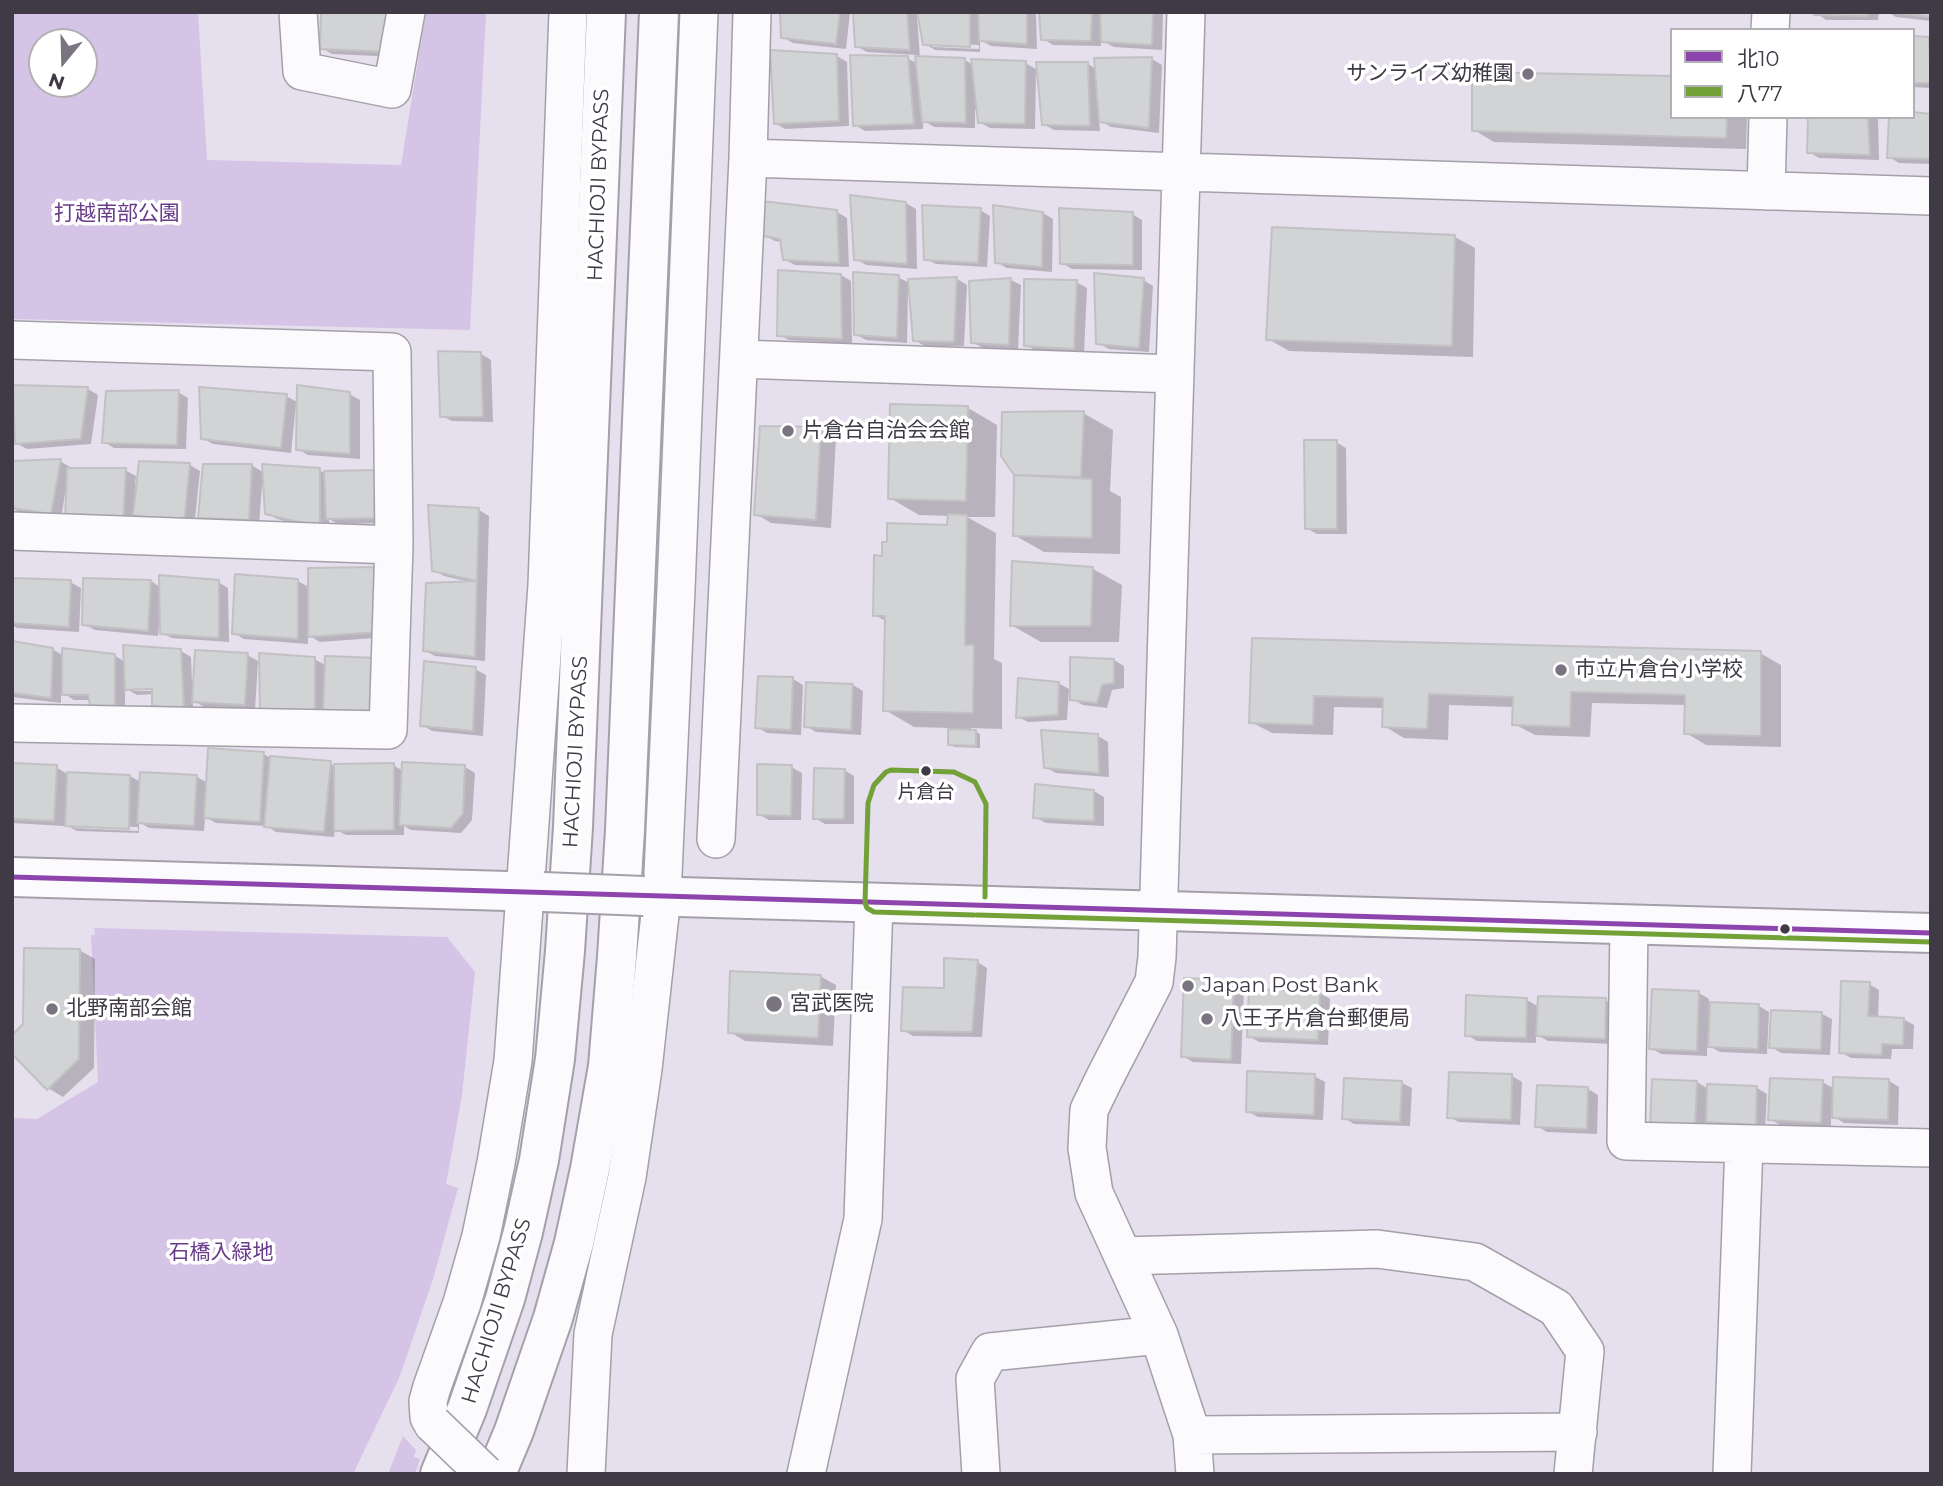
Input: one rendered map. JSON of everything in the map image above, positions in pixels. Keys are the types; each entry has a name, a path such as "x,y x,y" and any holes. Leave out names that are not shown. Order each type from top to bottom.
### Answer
{"main road":[{"name":"HACHIOJI BYPASS","path":"440,1474 467,1409 505,1300 538,1160 555,1059 573,827 606,12"},
{"path":"496,1474 514,1431 553,1318 574,1242 608,1066 625,830 659,12"},
{"path":"12,877 1931,933"}],"street":[{"path":"298,12 302,71 392,89 406,12"},
{"path":"485,1474 433,1424 429,1417 428,1401 462,1303 481,1236 513,1061 534,892 568,12"},
{"path":"586,1474 593,1334 627,1177 643,1069 676,589 699,12"},
{"path":"716,839 748,158 752,12"},
{"path":"1186,12 1159,911 1154,982 1089,1110 1087,1148 1094,1193 1159,1335 1192,1435 1195,1474"},
{"path":"1766,191 1768,119"},
{"path":"748,158 1931,196"},
{"path":"12,340 392,352 394,545 387,730 12,723"},
{"path":"739,359 1175,374"},
{"path":"12,531 394,545"},
{"path":"676,589 727,592"},
{"path":"806,1474 863,1219 874,903"},
{"path":"1629,925 1626,1140 1931,1148"},
{"path":"1732,1474 1744,1143"},
{"path":"1124,1256 1377,1250 1475,1262 1556,1308 1585,1351 1573,1474"},
{"path":"981,1474 975,1379 990,1352 1159,1335"},
{"path":"1192,1435 1578,1433"}],"green space":[{"name":"打越南部公園","path":"12,12 198,12 207,160 401,165 426,12 486,12 470,330 12,319"},
{"name":"石橋入緑地","path":"94,928 447,937 475,972 462,1095 446,1184 458,1188 433,1279 400,1376 353,1474 12,1474 12,1118 37,1119 98,1082 91,935 95,935"},
{"path":"403,1436 416,1450 414,1457 420,1459 415,1474 388,1474"}],"building":[{"path":"321,12 392,13 388,52 320,49"},
{"path":"780,12 840,12 836,44 781,38"},
{"path":"853,12 907,12 910,50 855,47"},
{"path":"917,12 970,12 970,47 923,45"},
{"path":"978,12 1027,12 1027,44 979,41"},
{"path":"1039,12 1092,12 1091,41 1041,40"},
{"path":"1100,12 1153,12 1152,45 1101,42"},
{"path":"1814,12 1868,12 1868,16 1814,15"},
{"path":"1888,12 1931,12 1931,17"},
{"path":"1915,36 1929,37 1931,83 1915,83"},
{"path":"770,50 837,54 839,121 774,124"},
{"path":"850,55 908,56 914,124 853,126"},
{"path":"915,56 965,58 966,123 922,122"},
{"path":"1152,57 1149,128 1099,122 1094,58"},
{"path":"971,59 1026,61 1025,124 978,123"},
{"path":"1036,62 1088,62 1090,126 1042,125"},
{"path":"1472,72 1670,76 1670,119 1727,119 1726,138 1472,131"},
{"path":"1915,112 1931,114 1931,159 1887,158 1889,119 1915,119"},
{"path":"1808,119 1868,119 1870,155 1807,153"},
{"path":"850,195 906,202 907,264 854,260"},
{"path":"762,201 837,210 839,263 783,260 780,239 763,236"},
{"path":"922,205 981,208 978,263 924,260"},
{"path":"993,205 1043,212 1042,267 995,263"},
{"path":"1059,208 1133,212 1133,265 1060,264"},
{"path":"1272,227 1455,235 1452,346 1266,340"},
{"path":"778,270 841,274 842,339 777,336"},
{"path":"853,272 899,275 897,338 854,335"},
{"path":"1094,273 1144,278 1139,348 1096,344"},
{"path":"957,277 954,342 913,341 908,279"},
{"path":"1011,278 1009,345 971,343 969,281"},
{"path":"1024,279 1077,280 1074,349 1024,346"},
{"path":"438,351 481,352 483,417 440,417"},
{"path":"13,385 88,387 81,439 15,444"},
{"path":"297,385 350,392 350,454 296,450"},
{"path":"199,387 287,394 281,448 201,439"},
{"path":"179,390 177,445 102,443 106,391"},
{"path":"890,404 968,406 966,501 888,499"},
{"path":"1084,411 1081,477 1014,475 1001,456 1002,412"},
{"path":"760,426 821,427 816,520 754,515"},
{"path":"1304,440 1337,440 1337,529 1305,529"},
{"path":"61,459 51,514 12,508 12,461"},
{"path":"139,461 190,463 184,524 133,515"},
{"path":"203,464 252,464 249,520 198,518"},
{"path":"262,464 320,468 320,527 265,514"},
{"path":"67,468 126,468 123,527 65,519"},
{"path":"379,470 381,518 326,519 324,471"},
{"path":"1014,475 1092,479 1092,538 1013,536"},
{"path":"428,505 479,508 477,581 432,571"},
{"path":"948,514 967,515 965,645 974,645 973,713 883,711 885,616 873,616 874,555 882,556 882,542 887,542 887,523 947,525"},
{"path":"1012,561 1093,567 1091,626 1010,626"},
{"path":"375,567 378,632 308,637 308,568"},
{"path":"235,574 298,579 298,639 232,634"},
{"path":"159,575 219,580 219,638 160,634"},
{"path":"12,578 71,580 69,627 12,623"},
{"path":"83,578 151,580 148,631 82,625"},
{"path":"477,581 475,657 423,651 426,583"},
{"path":"1252,638 1761,651 1761,736 1684,734 1685,695 1571,692 1570,727 1512,725 1513,697 1429,694 1427,729 1382,727 1383,698 1314,696 1313,725 1249,723"},
{"path":"12,641 53,648 51,698 12,693"},
{"path":"123,645 181,649 184,709 152,706 152,689 125,690"},
{"path":"62,648 115,654 115,715 91,710 88,695 62,695"},
{"path":"195,650 248,653 245,705 192,702"},
{"path":"259,653 315,657 315,712 260,713"},
{"path":"325,656 379,658 377,714 323,712"},
{"path":"1070,657 1114,659 1114,683 1102,685 1097,703 1070,700"},
{"path":"424,661 476,667 473,731 420,726"},
{"path":"758,676 793,677 791,730 755,728"},
{"path":"1018,678 1059,682 1058,715 1016,718"},
{"path":"806,682 853,684 851,730 804,727"},
{"path":"948,729 976,730 976,746 948,745"},
{"path":"1041,730 1098,734 1099,773 1044,768"},
{"path":"208,748 264,752 260,822 204,818"},
{"path":"270,756 331,761 324,832 264,827"},
{"path":"402,762 465,765 463,814 451,828 399,825"},
{"path":"12,763 57,765 54,821 12,819"},
{"path":"394,763 394,830 334,831 334,764"},
{"path":"757,764 792,765 791,816 757,815"},
{"path":"814,768 845,769 844,819 813,819"},
{"path":"67,772 130,775 129,829 65,826"},
{"path":"140,772 197,775 194,826 137,823"},
{"path":"1035,784 1094,790 1094,821 1033,818"},
{"path":"24,948 80,949 79,1059 47,1090 12,1054 12,1035 23,1024"},
{"path":"944,958 978,960 972,1032 901,1031 903,987 944,988"},
{"name":"宮武医院","path":"730,971 821,975 818,1038 728,1033"},
{"name":"八王子片倉台郵便局","path":"1184,978 1234,980 1231,1060 1181,1057"},
{"path":"1841,981 1870,982 1868,1016 1904,1018 1903,1045 1882,1044 1882,1055 1839,1053"},
{"path":"1249,989 1320,992 1318,1040 1247,1037"},
{"path":"1652,989 1699,991 1697,1051 1649,1049"},
{"path":"1466,995 1527,998 1526,1038 1465,1036"},
{"path":"1538,996 1606,998 1605,1039 1536,1036"},
{"path":"1710,1002 1759,1004 1758,1049 1708,1047"},
{"path":"1771,1010 1822,1012 1821,1050 1769,1048"},
{"path":"1247,1071 1315,1074 1314,1115 1246,1112"},
{"path":"1449,1072 1512,1074 1511,1120 1447,1118"},
{"path":"1833,1077 1889,1079 1888,1120 1832,1118"},
{"path":"1344,1078 1402,1081 1400,1122 1342,1119"},
{"path":"1770,1078 1823,1080 1821,1123 1768,1120"},
{"path":"1652,1079 1697,1081 1695,1129 1650,1127"},
{"path":"1707,1084 1757,1086 1756,1125 1706,1122"},
{"path":"1537,1085 1588,1087 1587,1129 1535,1127"}],"transit line":[{"name":"八77","path":"974,915 874,912 867,908 868,803 874,785 886,772 954,772 975,782 986,804 985,897"},
{"name":"北10","path":"12,877 1931,933"},
{"name":"八77","path":"977,915 1931,942"}],"place":[{"name":"サンライズ幼稚園","path":"1528,74"},
{"name":"片倉台自治会会館","path":"788,431"},
{"name":"市立片倉台小学校","path":"1561,670"},
{"name":"片倉台","path":"926,771"},
{"name":"Japan Post Bank","path":"1188,986"},
{"name":"宮武医院","path":"774,1004"},
{"name":"北野南部会館","path":"52,1009"},
{"name":"八王子片倉台郵便局","path":"1207,1019"}]}
